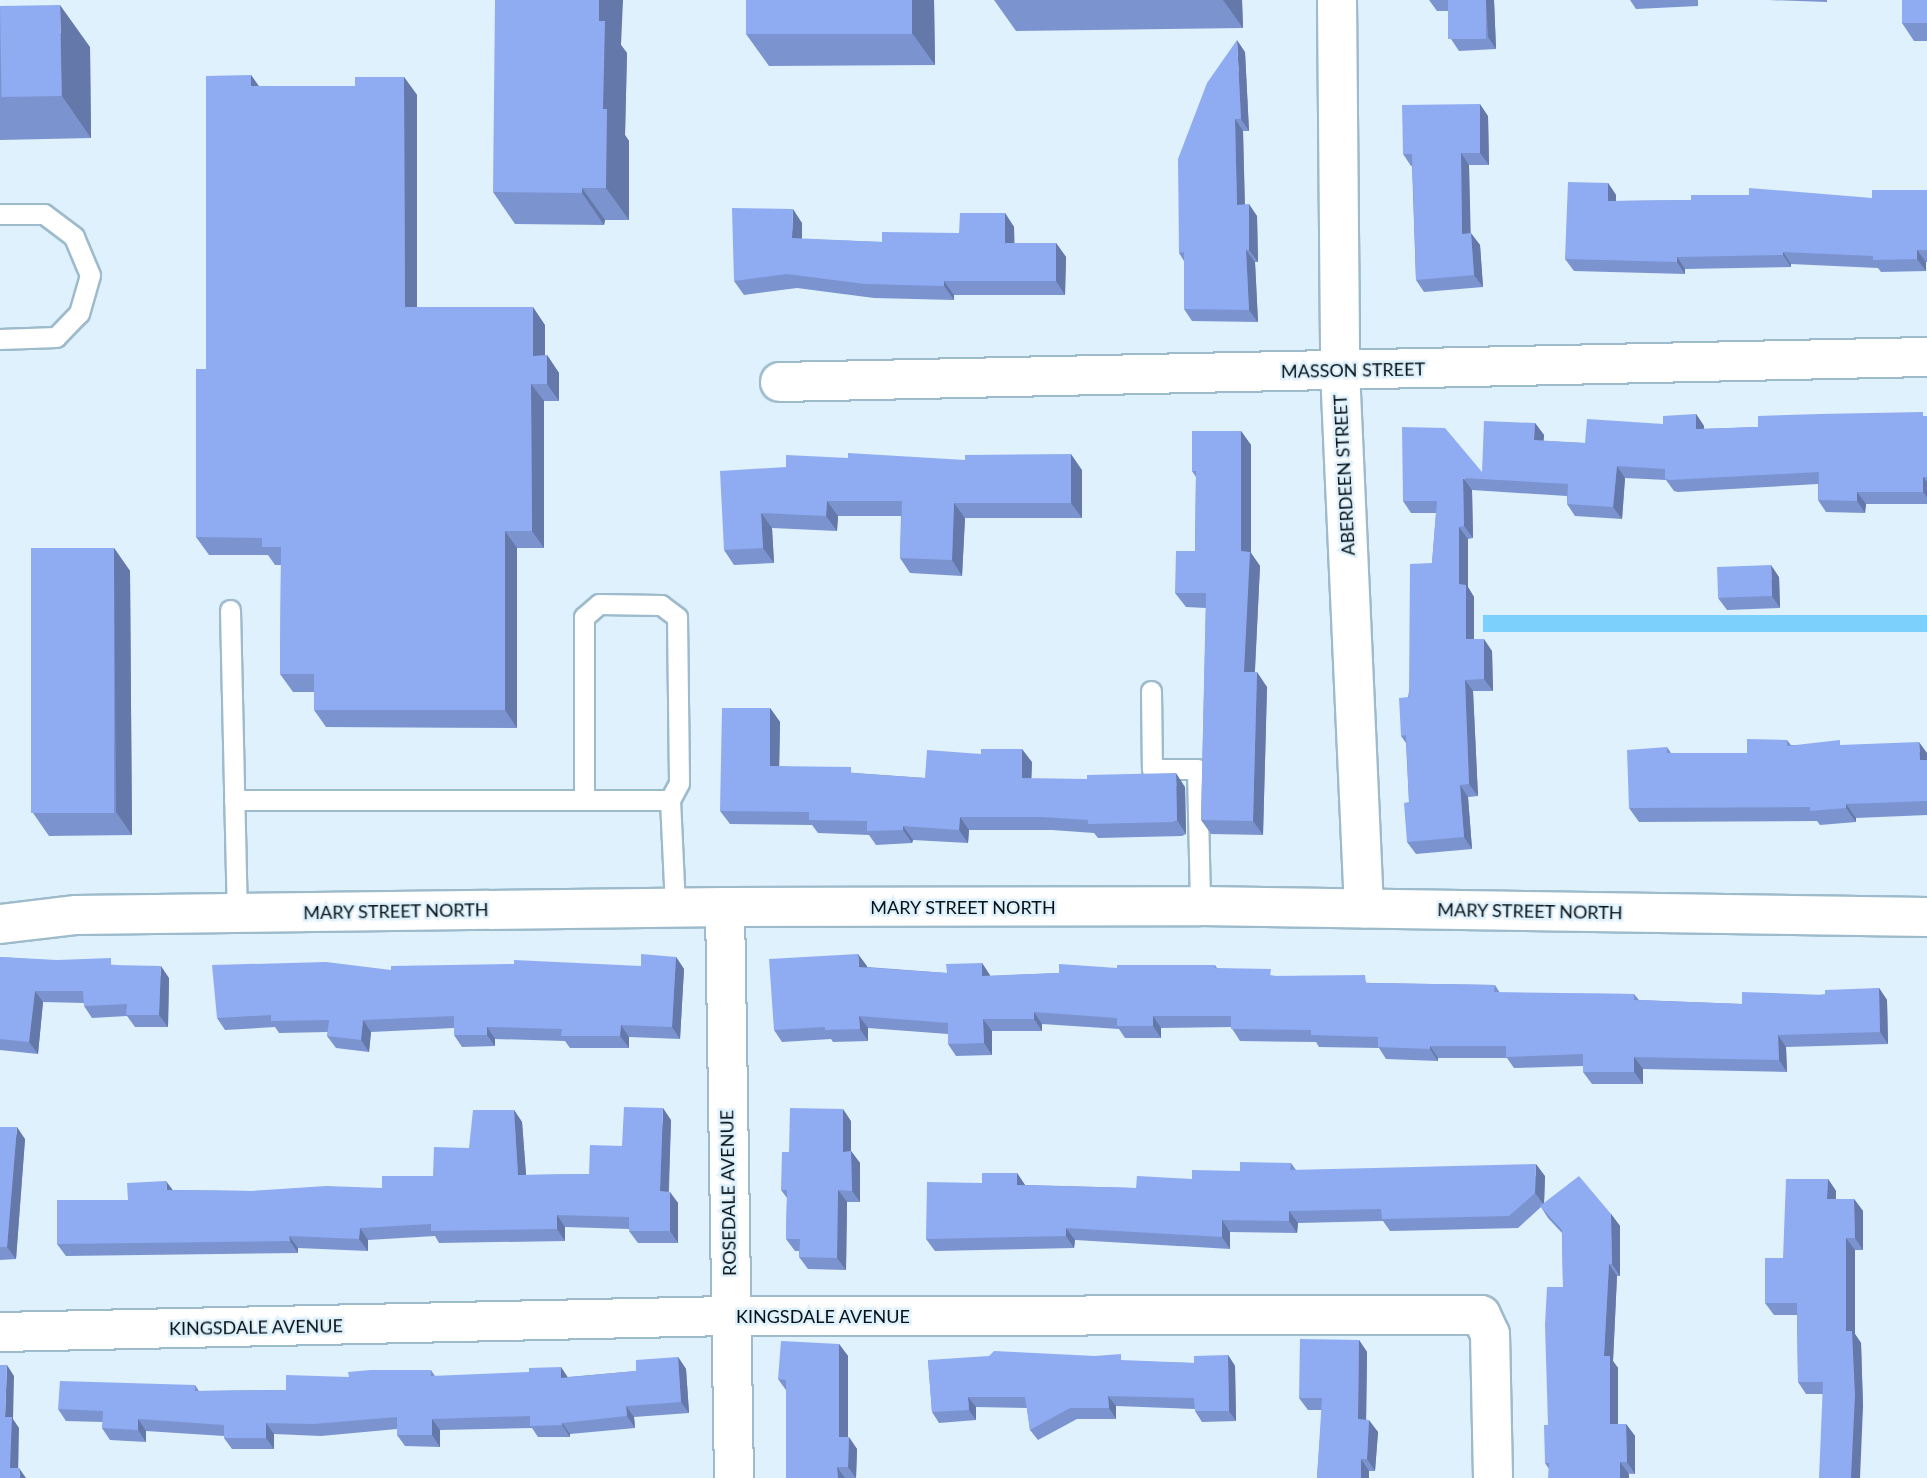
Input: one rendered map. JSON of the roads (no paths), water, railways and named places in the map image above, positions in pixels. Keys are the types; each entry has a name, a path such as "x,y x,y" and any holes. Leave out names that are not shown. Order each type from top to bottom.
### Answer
{"street":[{"name":"ABERDEEN STREET","path":"1337,0 1340,370 1364,908"},
{"name":"MASSON STREET","path":"780,382 1927,357"},
{"name":"MARY STREET NORTH","path":"0,924 76,915 725,907 1200,906 1927,917"},
{"name":"ROSEDALE AVENUE","path":"725,907 734,1478"},
{"name":"KINGSDALE AVENUE","path":"0,1332 730,1316 1481,1315 1490,1334 1493,1478"}],"lane":[{"path":"0,214 44,214 74,237 90,275 79,313 56,337 0,339"},
{"path":"584,798 584,617 599,604 661,605 677,617 679,783 670,800 675,908"},
{"path":"230,610 237,913"},
{"path":"1151,691 1152,769 1197,769 1200,906"},
{"path":"234,800 670,800"}]}
